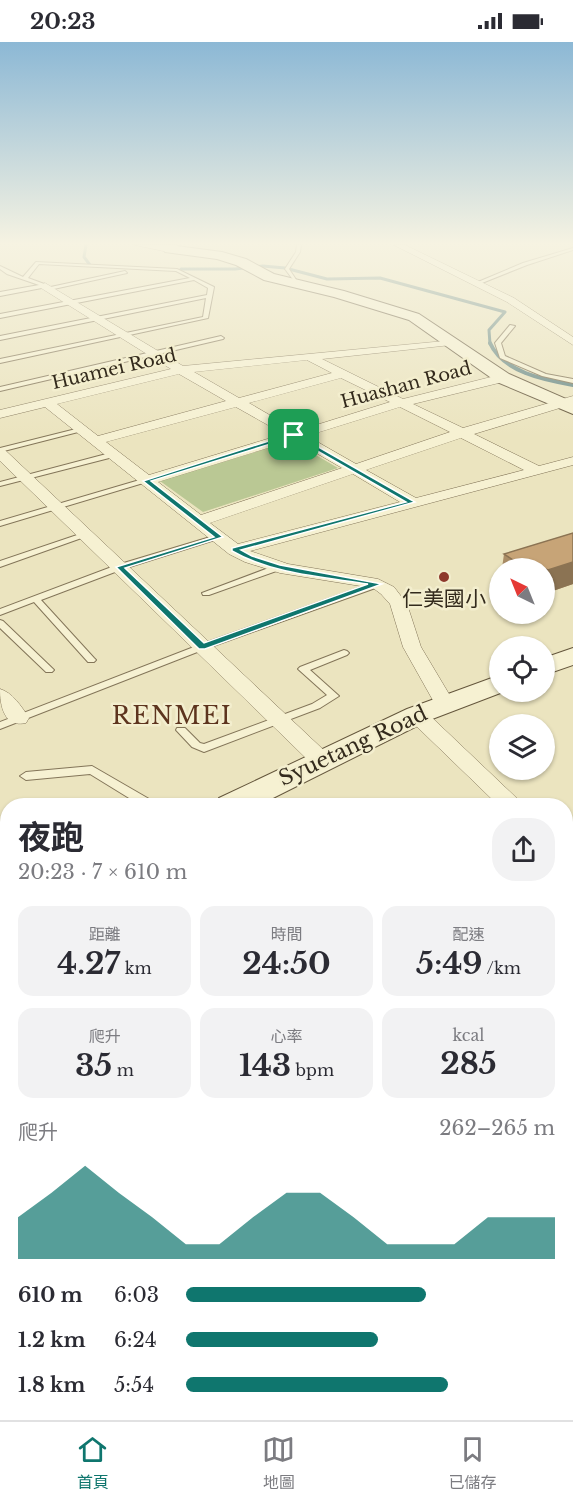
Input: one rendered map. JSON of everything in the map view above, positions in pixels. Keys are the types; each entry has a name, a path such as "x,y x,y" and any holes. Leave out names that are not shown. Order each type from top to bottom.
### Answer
{"street":[{"path":"84,309 181,370 412,502"},
{"path":"391,309 423,322 503,378 566,401 573,409"},
{"path":"527,309 544,319 573,342"},
{"name":"Huamei Road","path":"0,414 181,370 451,342"},
{"path":"309,357 536,470"},
{"path":"98,440 342,374"},
{"name":"Huashan Road","path":"146,481 401,403 503,378"},
{"path":"199,521 462,433 566,401"},
{"path":"48,403 98,440 146,481 249,558 279,567 378,584"},
{"path":"0,451 321,760"},
{"path":"235,549 573,461"},
{"name":"Syuetang Road","path":"378,584 390,591 402,610 410,644 445,704"},
{"path":"555,663 573,656"},
{"name":"Syuetang Road","path":"246,798 417,715 489,687"},
{"path":"0,695 20,718"},
{"path":"417,715 505,798"}],"lane":[{"path":"0,316 38,309"},
{"path":"0,338 143,309"},
{"path":"0,362 205,318 207,309"},
{"path":"512,326 498,343 502,357 544,375 573,381"},
{"path":"0,389 221,338"},
{"path":"0,451 84,429"},
{"path":"0,484 114,454"},
{"path":"0,524 146,481"},
{"path":"0,564 86,535"},
{"path":"0,612 120,567 220,537"},
{"path":"206,593 279,567"},
{"path":"0,726 202,647 378,584"},
{"path":"37,600 91,660"},
{"path":"0,623 49,670"},
{"path":"181,730 196,745 204,748 316,706 334,696 303,669 344,653"},
{"path":"26,777 92,770 139,798"}],"green space":[{"path":"292,441 338,468 203,512 160,481"}],"building":[{"path":"573,533 573,562 555,568 555,558 510,558 504,554"}],"waterway":[{"path":"490,344 489,330 505,312 495,309"},
{"path":"490,343 496,353 514,368 537,377 573,385"}],"place":[{"name":"仁美國小","path":"444,577"}],"district":[{"name":"RENMEI","path":"172,715"}],"route":[{"path":"294,435 412,502 235,549 249,558 279,567 378,584 202,647 120,567 220,537 146,481 294,435"}]}
